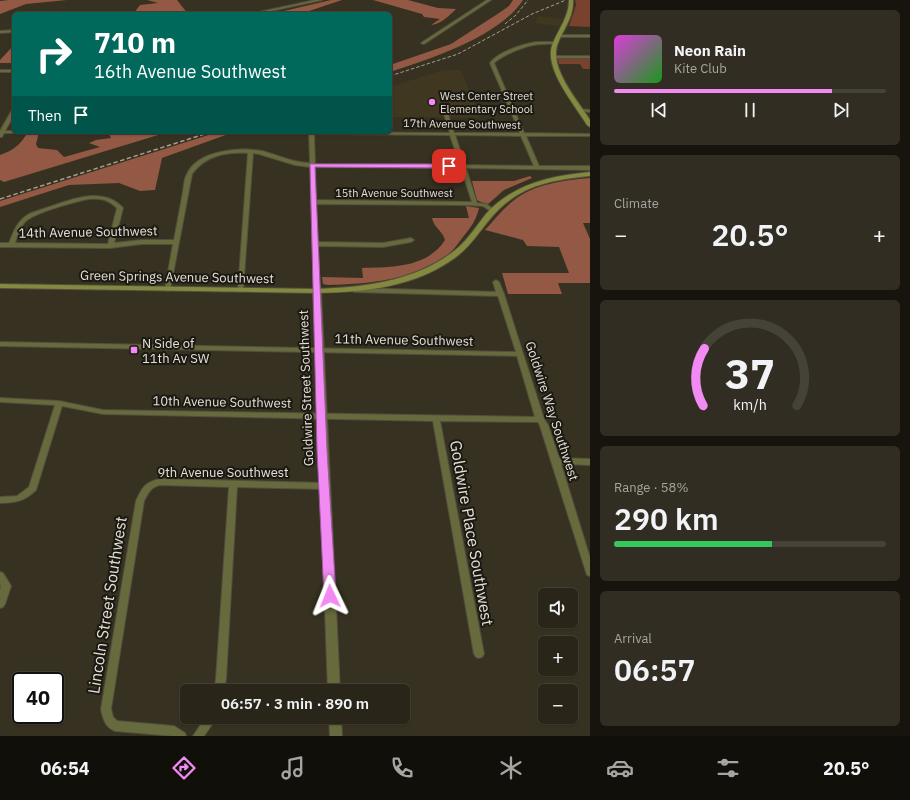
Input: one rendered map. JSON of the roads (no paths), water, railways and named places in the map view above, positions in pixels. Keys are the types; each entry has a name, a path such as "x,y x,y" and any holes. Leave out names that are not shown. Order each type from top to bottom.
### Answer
{"main road":[{"path":"571,0 570,13 560,36 555,43 553,57 555,68 590,125"},
{"name":"Green Springs Avenue Southwest","path":"0,286 316,291 354,290 399,282 421,275 449,259 474,234 500,203 523,188 568,176 589,173"}],"street":[{"path":"270,12 320,0"},
{"path":"423,43 489,0"},
{"path":"0,32 12,31"},
{"path":"560,36 590,36"},
{"path":"536,168 492,63 497,58 522,45 535,42 555,43"},
{"path":"553,57 590,57"},
{"path":"0,71 12,71"},
{"path":"581,110 590,110"},
{"path":"446,114 475,204"},
{"path":"1,134 12,115"},
{"path":"1,134 12,132"},
{"name":"17th Avenue Southwest","path":"392,133 590,135"},
{"name":"Goldwire Street Southwest","path":"311,134 316,291 334,684"},
{"path":"168,288 189,175 196,165 212,156 234,152 251,152 268,154 299,164 312,165 536,168 589,173"},
{"path":"241,290 251,152"},
{"path":"11,245 20,224 30,216 76,200 94,197 111,200 120,208 110,246"},
{"name":"15th Avenue Southwest","path":"313,202 475,204 484,205 493,210"},
{"path":"315,244 383,245 411,240"},
{"name":"14th Avenue Southwest","path":"0,244 110,246 133,243 177,242"},
{"path":"399,282 403,287 412,292"},
{"name":"Goldwire Way Southwest","path":"496,282 540,420 544,425 586,548 590,572"},
{"name":"Green Springs Avenue Southwest","path":"354,290 501,294"},
{"name":"11th Avenue Southwest","path":"0,344 520,354"},
{"name":"10th Avenue Southwest","path":"0,400 59,403 103,412 540,420"},
{"path":"0,500 24,498 33,488 59,403"},
{"name":"Goldwire Place Southwest","path":"436,418 479,654"},
{"path":"556,461 590,462"},
{"name":"9th Avenue Southwest","path":"146,488 153,483 160,482 325,486"},
{"path":"220,684 233,484"},
{"name":"Lincoln Street Southwest","path":"146,488 140,501 106,709 108,718 115,726 174,730 181,736"},
{"path":"0,576 6,586 0,604"},
{"path":"198,736 207,724"},
{"path":"335,724 336,736"}],"railway":[{"path":"505,24 516,15 528,0"},
{"path":"392,75 458,54 532,14 566,0"},
{"path":"0,199 205,134"}],"place":[{"name":"West Center Street Elementary School","path":"432,102"},
{"name":"N Side of 11th Av SW","path":"134,350"}]}
